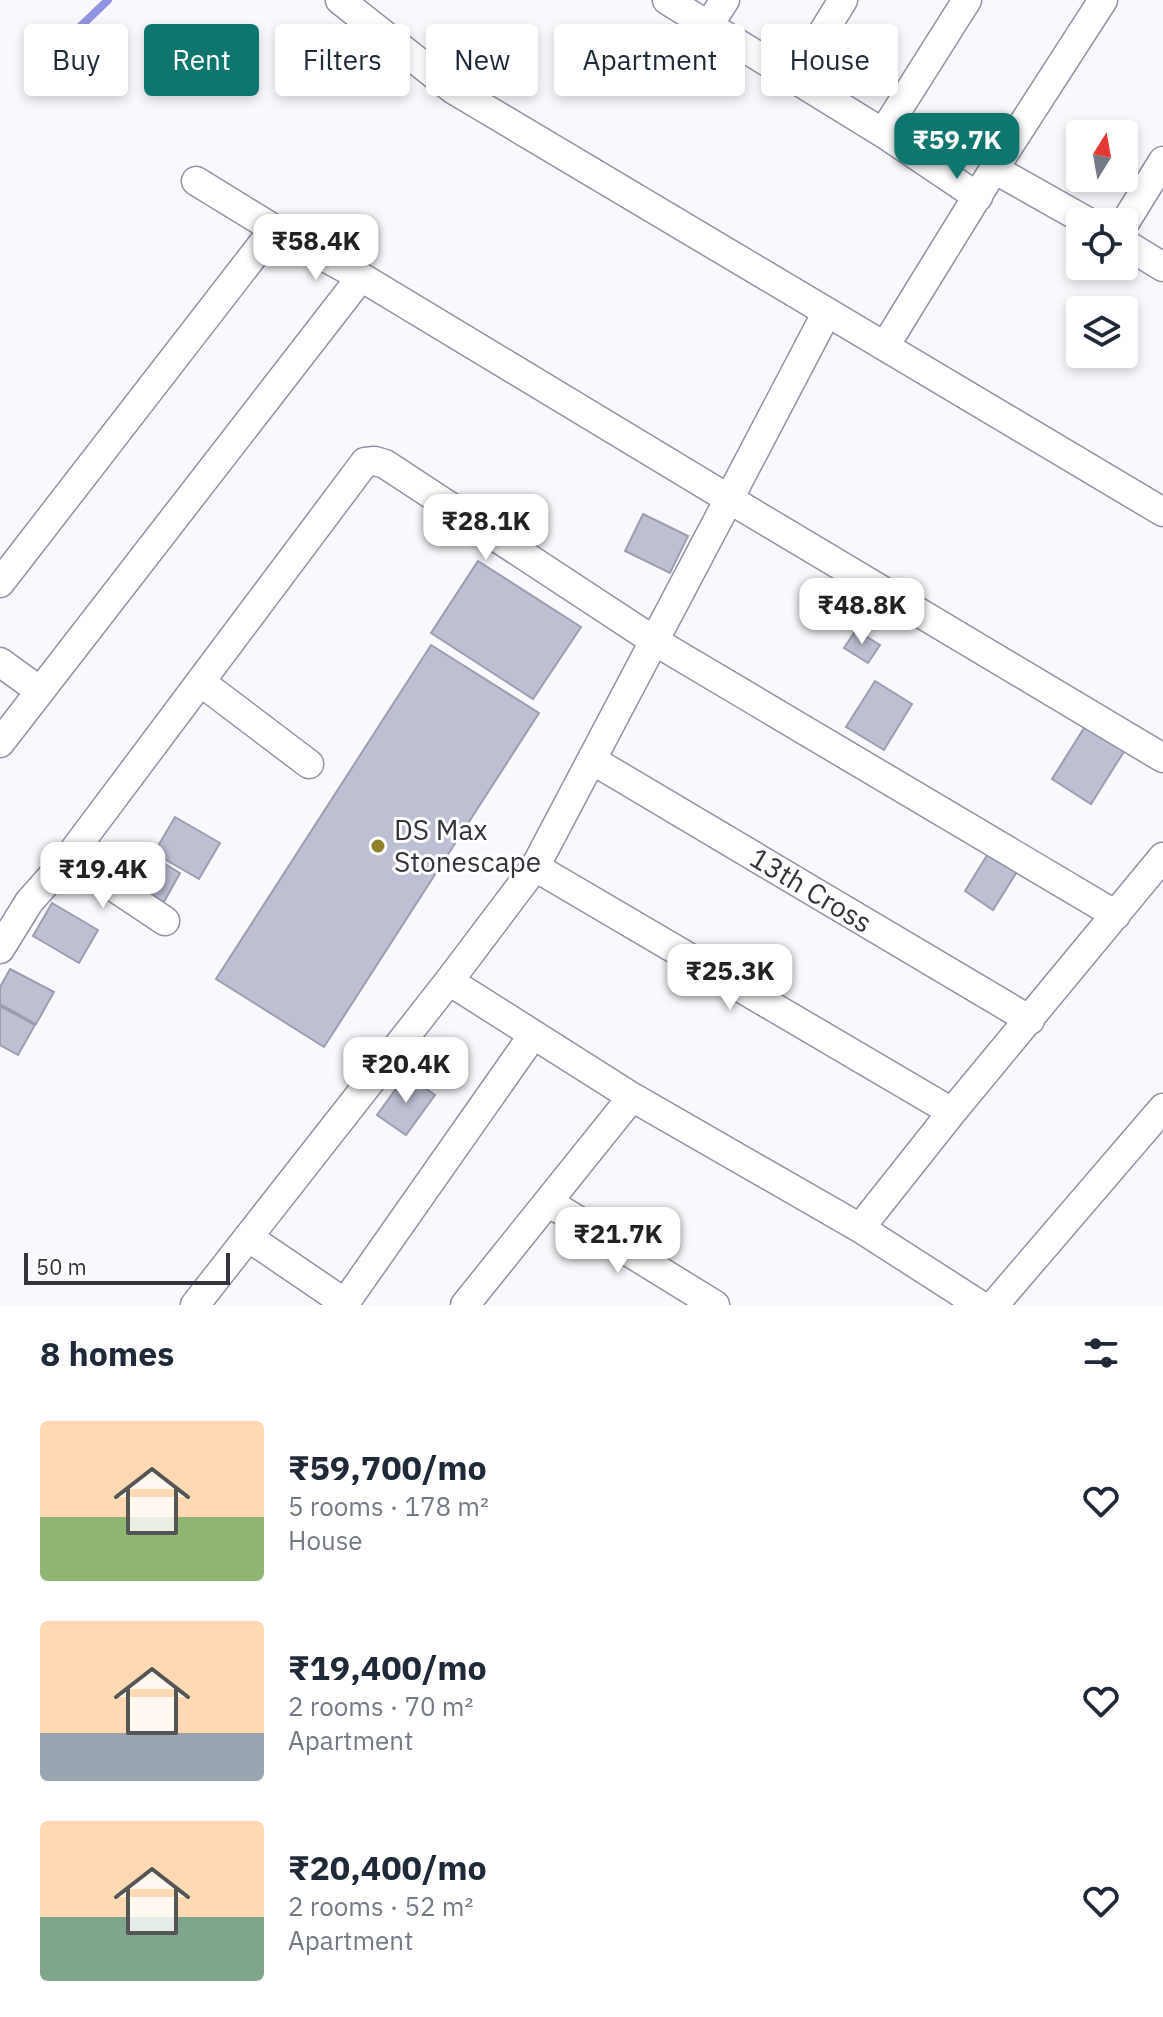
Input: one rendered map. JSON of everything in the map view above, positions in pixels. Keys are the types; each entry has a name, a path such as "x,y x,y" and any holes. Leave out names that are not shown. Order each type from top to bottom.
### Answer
{"street":[{"path":"340,0 454,90 1163,512"},
{"path":"667,0 705,24"},
{"path":"709,24 725,0"},
{"path":"828,24 843,0"},
{"path":"883,133 967,0"},
{"path":"885,346 1103,0"},
{"path":"822,96 978,197"},
{"path":"1134,208 1163,161"},
{"path":"994,169 1066,210"},
{"path":"196,181 1163,758"},
{"path":"0,583 274,229"},
{"path":"1138,252 1163,267"},
{"path":"0,743 361,277"},
{"path":"195,1305 535,867 827,312"},
{"path":"0,949 29,902 69,857 202,683 365,462 375,461 385,464 656,642 1116,915"},
{"path":"0,662 40,691"},
{"path":"202,683 309,764"},
{"name":"13th Cross","path":"592,760 1030,1020"},
{"path":"69,857 165,921"},
{"path":"860,1228 1163,857"},
{"path":"535,867 952,1112"},
{"path":"449,981 632,1097 860,1228 980,1305"},
{"path":"248,1237 346,1304 533,1035"},
{"path":"465,1305 632,1097"},
{"path":"994,1305 1163,1108"},
{"path":"548,1202 715,1305"}],"building":[{"path":"643,514 688,536 670,573 625,551"},
{"path":"478,561 581,627 533,699 431,633"},
{"path":"856,630 880,645 868,663 844,648"},
{"name":"DS Max Stonescape","path":"431,645 539,713 324,1047 216,979"},
{"path":"875,681 912,704 884,750 846,727"},
{"path":"1086,725 1125,750 1091,804 1052,779"},
{"path":"175,817 220,843 199,879 154,853"},
{"path":"991,849 1020,867 993,910 965,891"},
{"path":"153,857 180,873 160,909 132,892"},
{"path":"52,903 98,930 79,963 33,936"},
{"path":"10,969 54,992 36,1024 0,1004 0,987"},
{"path":"0,1006 35,1025 18,1055 0,1045"},
{"path":"406,1075 435,1095 406,1135 377,1115"}],"waterway":[{"path":"83,24 108,0"}],"place":[{"name":"DS Max Stonescape","path":"378,846"}]}
